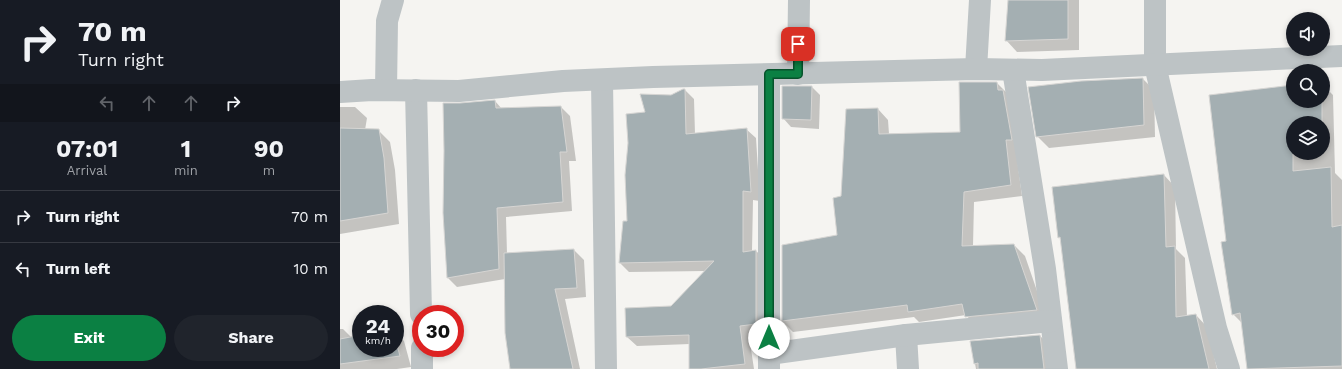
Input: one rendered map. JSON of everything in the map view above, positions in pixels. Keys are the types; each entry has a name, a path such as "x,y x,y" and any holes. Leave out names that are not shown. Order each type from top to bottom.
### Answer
{"street":[{"path":"386,90 387,21 393,0"},
{"path":"798,74 799,0"},
{"path":"976,69 980,0"},
{"path":"1155,0 1155,65 1216,328 1229,369"},
{"path":"340,92 386,90 459,91 563,81 769,74 976,69 1014,70 1342,56"},
{"path":"1014,70 1045,269 1057,369"},
{"path":"769,74 769,361 906,334 1051,321"},
{"path":"602,80 606,369"},
{"path":"416,90 421,305"},
{"path":"906,334 908,369"},
{"path":"422,357 422,369"}],"building":[{"path":"1008,0 1068,0 1068,39 1005,41"},
{"path":"1143,78 1144,125 1036,137 1028,87 1081,81"},
{"path":"959,82 997,82 998,90 1003,90 1012,140 1006,140 1011,185 964,192 962,246 1014,244 1037,310 965,317 962,304 908,312 907,305 782,321 782,245 837,235 833,198 841,196 846,109 878,108 879,134 960,132"},
{"path":"782,86 812,86 811,120 782,119"},
{"path":"1286,86 1286,108 1322,108 1322,116 1286,116 1286,160 1293,160 1293,171 1331,167 1332,227 1342,225 1342,366 1247,369 1240,313 1232,315 1221,242 1226,241 1209,95"},
{"path":"685,89 686,134 747,128 751,192 743,191 743,252 756,250 756,324 740,326 745,364 689,369 689,335 626,337 625,308 671,306 714,261 619,263 623,221 627,221 625,175 628,143 626,114 645,112 640,94 671,95"},
{"path":"495,100 496,108 561,106 567,152 560,152 563,202 497,208 499,269 447,278 443,213 443,103"},
{"path":"340,128 379,129 384,158 388,213 340,221"},
{"path":"1164,174 1166,247 1175,246 1176,317 1196,314 1209,369 1076,369 1060,237 1058,238 1052,187"},
{"path":"574,249 577,288 555,289 573,369 510,369 505,333 504,253"},
{"path":"1040,335 1044,369 978,369 978,363 974,364 970,341"},
{"path":"352,337 352,357 392,357 340,364 340,339"}],"route":[{"path":"769,338 769,74 798,74 798,44"}]}
